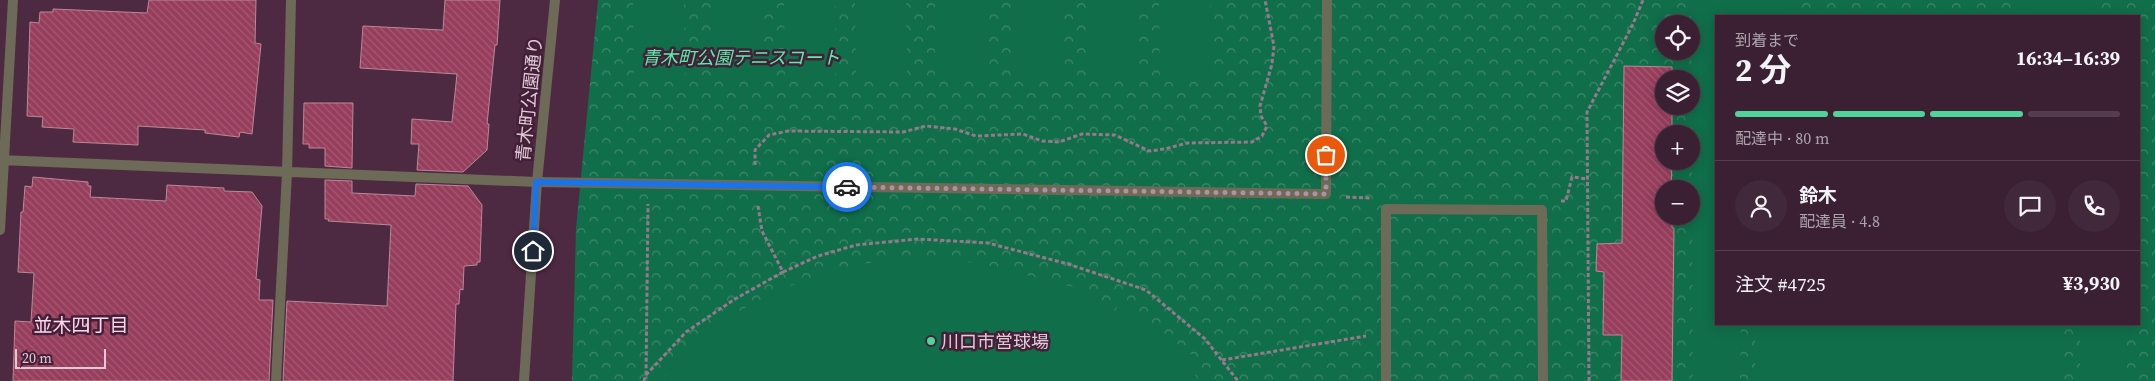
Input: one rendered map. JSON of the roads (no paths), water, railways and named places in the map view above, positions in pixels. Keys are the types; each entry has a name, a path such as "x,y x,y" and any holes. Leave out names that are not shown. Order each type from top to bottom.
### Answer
{"street":[{"path":"0,230 2,160 13,0"},
{"path":"276,381 287,173 291,0"},
{"name":"青木町公園通り","path":"524,381 536,182 554,0"},
{"path":"2,160 536,182 1326,194 1327,0"},
{"path":"1386,381 1386,209 1542,210 1543,381"}],"place":[{"name":"川口市営球場","path":"931,341"}],"district":[{"name":"並木四丁目","path":"81,325"}],"park label":[{"name":"青木町公園テニスコート","path":"741,57"}]}
